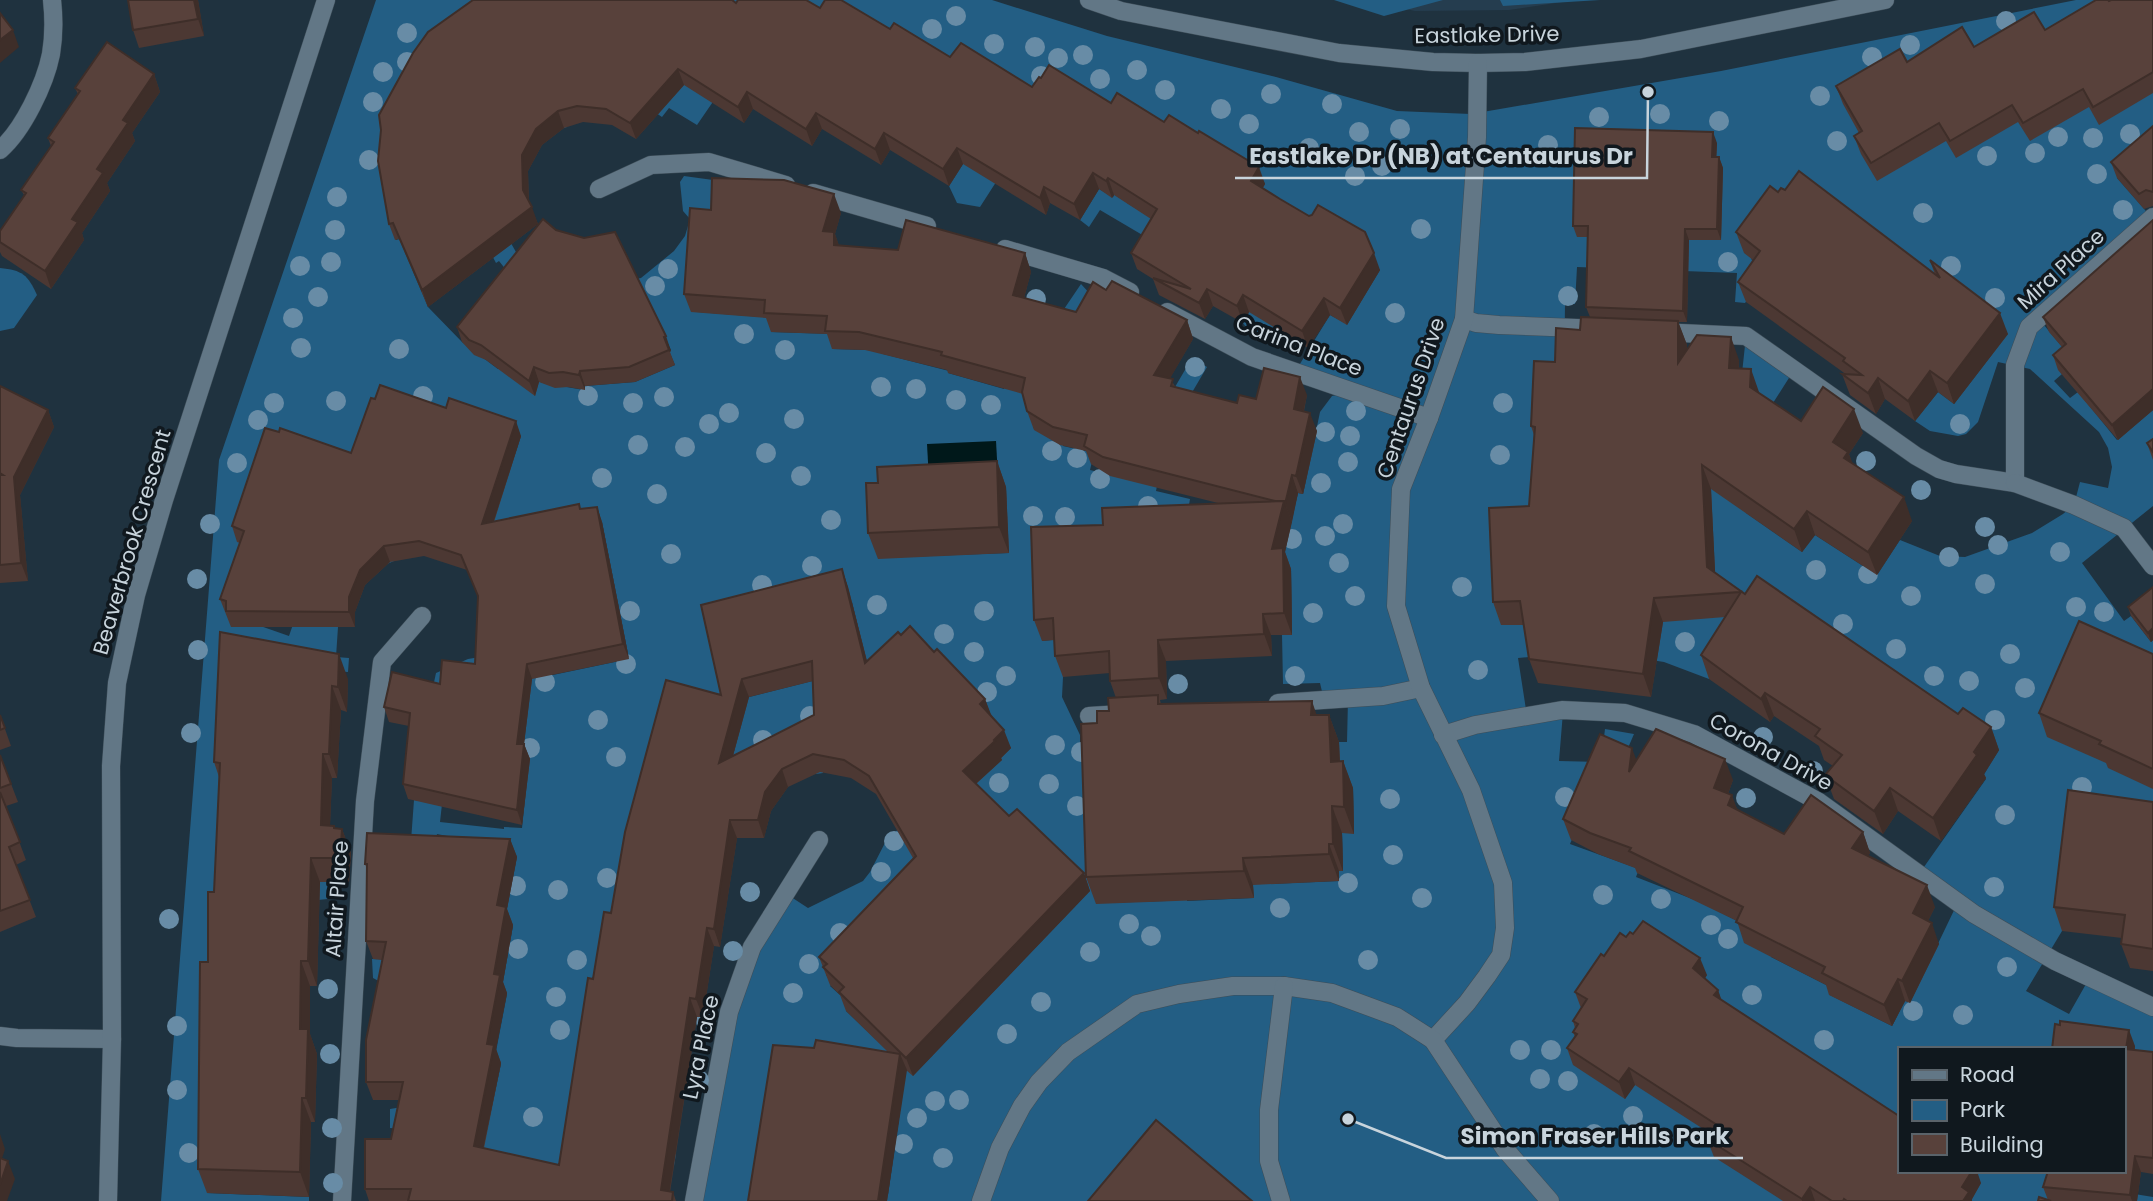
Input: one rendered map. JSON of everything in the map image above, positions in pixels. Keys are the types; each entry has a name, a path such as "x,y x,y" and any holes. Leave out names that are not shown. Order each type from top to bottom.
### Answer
{"street":[{"path":"0,150 29,112 47,66 54,23 52,0"},
{"name":"Beaverbrook Crescent","path":"108,1201 112,1039 111,766 117,683 136,595 164,500 326,0"},
{"name":"Eastlake Drive","path":"1089,0 1121,10 1339,53 1433,62 1478,63 1525,62 1641,49 1885,0"},
{"name":"Centaurus Drive","path":"1433,1040 1466,1003 1501,955 1505,928 1503,883 1471,790 1421,688 1396,606 1401,489 1464,319 1477,137 1478,63"},
{"path":"599,189 651,165 709,162 942,230"},
{"name":"Mira Place","path":"2015,483 2015,365 2029,327 2153,217"},
{"name":"Carina Place","path":"995,246 1103,278 1252,357 1429,418"},
{"path":"1464,319 1499,325 1619,329"},
{"path":"1646,331 1746,336 1916,457 1939,469 2015,483 2074,505 2124,528 2153,566"},
{"name":"Altair Place","path":"342,1201 365,801 382,662 422,616"},
{"path":"1259,705 1383,696 1421,688"},
{"name":"Corona Drive","path":"1443,735 1475,725 1562,710 1625,713 1694,734 1819,802 1975,914 2056,961 2153,1007"},
{"path":"1089,716 1136,713"},
{"name":"Lyra Place","path":"694,1201 729,1012 752,947 819,839"},
{"path":"981,1201 1000,1148 1022,1106 1068,1052 1101,1027 1137,1004 1158,999 1233,986 1283,986 1332,993 1370,1006 1396,1017 1433,1040 1504,1149 1550,1201"},
{"path":"1281,1201 1269,1161 1269,1110 1283,986"},
{"path":"0,1036 112,1039"}],"shaded area":[{"path":"1368,0 1576,0 1509,10 1415,11"},
{"path":"996,441 998,477 929,480 927,444"}],"green space":[{"path":"376,0 510,0 534,56 564,47 589,44 617,52 618,48 642,57 665,76 712,26 705,20 719,3 717,0 760,0 756,7 751,4 716,63 732,74 697,125 669,108 662,117 620,89 576,87 554,95 567,127 564,128 545,99 513,125 494,165 494,211 529,202 532,214 504,231 516,252 547,277 592,288 641,278 674,251 685,236 690,219 683,211 680,182 684,176 713,180 716,185 712,228 697,227 692,294 697,295 697,312 762,317 762,314 772,315 771,332 833,334 833,349 867,350 868,331 887,339 883,354 1004,389 1008,375 1036,382 1029,410 1034,429 1063,443 1063,446 1094,453 1090,470 1157,486 1156,491 1190,499 1189,505 1258,519 1265,485 1271,487 1264,516 1291,521 1298,493 1303,494 1320,412 1332,396 1352,391 1295,372 1330,315 1347,324 1380,270 1370,263 1374,257 1371,249 1324,222 1315,232 1257,197 1265,183 1175,131 1163,149 1158,148 1127,203 1160,223 1166,215 1224,250 1217,262 1225,267 1205,301 1196,306 1177,296 1195,266 1100,210 1089,227 1080,220 1099,189 1113,197 1147,142 1144,140 1151,127 1123,110 1115,122 1114,118 1055,82 1047,95 1044,94 1011,149 1028,160 1011,186 998,179 980,207 957,203 949,186 968,156 985,166 1025,96 967,60 956,73 900,40 896,46 835,9 826,25 784,0 992,0 1107,36 1276,77 1397,111 1471,114 1721,71 2076,0 2153,0 2153,146 2117,178 2152,218 2039,319 2072,359 2059,370 2062,374 2054,381 2070,398 2078,392 2117,440 2153,410 2153,506 2082,563 2124,621 2131,616 2151,642 2153,640 2153,683 2148,681 2152,673 2088,645 2061,705 2124,733 2122,740 2153,754 2153,860 2072,851 2062,931 2026,991 2069,1014 2090,977 2153,1007 2153,1068 2132,1066 2135,1046 2067,1037 2065,1047 1898,1047 1898,1173 2073,1173 2073,1184 2153,1197 2153,1201 1211,1201 1209,1200 1215,1192 1169,1154 1128,1201 875,1201 876,1194 888,1195 903,1090 895,1078 868,1071 869,1064 822,1057 820,1067 779,1062 774,1092 777,1093 776,1100 773,1100 768,1130 771,1131 769,1147 766,1147 760,1182 754,1182 751,1201 694,1201 729,1012 752,947 785,893 808,908 863,881 887,839 923,808 901,770 866,746 822,738 823,773 816,774 808,740 767,761 739,794 729,838 731,875 630,859 618,932 611,931 600,997 595,997 573,1135 597,1139 597,1142 676,1154 674,1166 651,1162 646,1191 637,1192 582,1180 568,1184 501,1169 499,1176 436,1161 429,1176 426,1176 419,1201 407,1201 407,1158 403,1158 404,1129 390,1128 390,1109 408,1106 406,1119 472,1132 473,1128 487,1130 501,1064 494,1062 507,994 501,992 513,926 504,923 517,856 501,852 501,847 437,834 423,905 432,907 419,975 426,978 423,992 388,986 373,978 372,959 406,960 406,909 414,800 442,804 440,822 504,829 522,828 529,760 522,759 530,689 513,687 513,683 448,676 440,748 448,750 446,765 417,761 436,673 468,659 480,657 516,664 519,603 502,561 469,533 425,520 382,526 394,561 387,564 369,533 338,563 321,605 319,626 338,627 336,657 349,658 348,672 311,670 312,650 230,648 223,786 228,787 224,897 289,899 290,880 329,881 328,899 318,900 318,916 243,912 242,917 217,917 217,987 209,987 207,1193 309,1197 309,1201 161,1201 219,460","holes":["492,7 499,18 502,16 531,78 504,94 487,111 489,113 473,139 467,160 471,162 468,190 473,219 396,240 387,194 390,172 388,130 425,63 453,35","1807,192 1861,233 1947,293 1950,290 2004,331 1990,350 1993,353 1954,404 1938,392 1915,421 1930,431 1958,436 1966,434 1978,422 1998,362 2030,369 2099,432 2108,448 2112,467 2108,488 2080,482 2074,505 2063,514 2032,533 1965,557 1940,556 1900,540 1877,575 1815,535 1802,552 1746,513 1795,434 1766,414 1794,370 1746,336 1740,392 1759,393 1757,458 1749,458 1747,486 1681,484 1681,478 1620,473 1619,481 1542,478 1542,385 1564,385 1565,304 1575,304 1577,267 1737,273 1735,302 1745,303 1767,271 1751,259 1770,233 1763,227 1778,207 1786,212 1789,208 1792,211","482,236 496,263 499,261 515,281 536,296 538,294 562,306 589,310 590,303 615,302 643,291 671,350 669,351 675,365 635,382 585,386 584,390 543,383 500,366 498,369 462,342 428,307 412,269 422,263 421,260","386,401 451,423 455,413 521,436 495,516 426,493 423,500 354,476 376,413 381,415","271,443 284,447 286,444 348,465 289,636 226,614 250,546 237,541","1006,488 1008,553 878,558 875,509 887,509 887,493","584,519 586,524 602,522 629,659 548,676 519,533","1179,527 1183,546 1217,545 1217,581 1249,580 1249,572 1291,569 1292,634 1282,635 1283,684 1320,683 1324,700 1348,699 1347,742 1338,742 1337,756 1341,789 1353,789 1354,833 1342,833 1343,870 1339,871 1339,881 1268,884 1267,865 1253,865 1253,898 1187,901 1186,876 1167,875 1167,901 1101,903 1099,878 1095,878 1091,751 1080,751 1080,735 1062,697 1061,639 1042,641 1039,575 1042,575 1042,549 1101,547 1101,558 1108,558 1110,529","845,588 849,602 852,602 868,667 726,703 709,639 711,637 708,623","1766,600 1966,737 1972,731 1999,750 1983,776 1986,779 1919,874 1958,902 1910,1002 1905,1001 1892,1026 1830,995 1832,988 1771,957 1773,953 1746,940 1751,928 1700,902 1636,877 1639,869 1570,844 1607,756 1622,762 1634,734 1605,729 1601,762 1559,761 1563,712 1474,727 1446,736 1455,758 1443,735 1476,723 1527,716 1518,658 1594,651 1664,662 1709,679 1750,616 1753,618","916,645 940,670 944,667 992,717 987,722 1011,748 952,805 928,778 936,770 887,718 880,724 855,697 904,651 907,653","673,698 743,717 733,755 726,754 698,858 635,841","982,812 990,819 995,814 1016,834 1024,827 1060,862 1051,873 1071,892 1069,894 1078,903 921,1067 911,1059 909,1061 890,1042 884,1047 846,1011 851,1005 830,986 834,982 826,975"]},
{"path":"1334,0 1443,0 1384,16"},
{"path":"1500,0 1600,0 1503,6"},
{"path":"0,268 14,270 23,275 37,295 14,328 0,331"},
{"path":"1081,284 1175,387 1192,358 1207,367 1184,406 1041,343"},
{"path":"1262,289 1297,294 1270,337 1261,339 1243,323"}],"building":[{"path":"128,0 194,0 198,19 133,30"},
{"path":"473,0 732,0 736,3 738,0 806,0 820,8 825,0 841,0 890,29 894,23 950,57 961,43 1032,87 1049,65 1111,103 1117,93 1164,122 1169,115 1259,167 1251,181 1280,199 1309,216 1318,205 1365,232 1374,253 1340,308 1324,298 1302,331 1243,295 1237,306 1207,289 1199,303 1153,278 1191,289 1131,253 1157,209 1108,178 1106,181 1093,173 1074,204 1044,187 1040,198 957,148 943,169 884,133 875,149 816,113 806,129 747,92 738,107 678,69 630,123 606,109 577,106 558,111 536,129 522,155 523,190 532,207 422,290 393,223 389,224 378,161 381,130 379,115 413,53 428,32"},
{"path":"2096,0 2153,0 2153,72 2093,107 2083,89 2023,123 2012,105 1950,141 1939,123 1871,163 1854,136 1862,131 1836,86 1900,49 1907,62 1962,27 1974,47 2034,12 2045,30"},
{"path":"0,13 13,30 0,40"},
{"path":"107,42 154,74 123,120 128,123 97,169 103,173 72,219 78,222 45,271 0,242 0,231 26,193 21,190 54,142 48,138 80,91 75,88"},
{"path":"2153,126 2153,192 2146,190 2139,194 2111,162"},
{"path":"1575,128 1713,132 1712,157 1719,157 1717,229 1685,229 1683,311 1586,307 1588,226 1573,226"},
{"path":"1799,171 1940,278 1930,260 2000,313 1947,383 1930,371 1908,401 1878,378 1868,393 1842,374 1862,375 1843,361 1845,358 1738,282 1760,251 1736,232 1770,186 1778,192 1781,188 1785,190"},
{"path":"712,178 784,180 834,194 823,231 834,232 834,245 898,250 906,220 1025,253 1013,295 1076,312 1093,282 1106,290 1112,281 1187,320 1154,375 1173,379 1171,386 1237,403 1239,395 1256,399 1264,368 1300,377 1294,409 1310,413 1296,476 1292,475 1285,504 1284,501 1275,501 1103,457 1084,446 1087,435 1053,427 1027,411 1022,392 1025,378 941,355 942,352 859,332 825,331 827,316 764,313 765,300 684,294 690,208 711,210"},
{"path":"543,219 556,230 584,238 615,232 666,336 664,337 669,350 629,367 580,371 579,375 549,373 534,367 529,381 481,345 469,340 457,327"},
{"path":"2153,220 2153,389 2112,425 2053,355 2066,344 2043,317"},
{"path":"1581,317 1678,321 1678,363 1697,335 1731,337 1729,368 1751,369 1750,387 1801,421 1823,387 1854,409 1833,442 1848,452 1844,458 1904,497 1868,552 1807,511 1794,529 1702,465 1707,567 1745,594 1757,576 1958,714 1963,708 1991,727 1974,752 1977,755 1933,818 1890,788 1874,811 1825,775 1842,755 1815,736 1820,729 1765,693 1761,699 1701,655 1741,592 1654,598 1643,674 1529,659 1520,601 1493,602 1489,508 1529,506 1535,427 1531,426 1534,361 1555,362 1556,328 1580,330"},
{"path":"380,385 446,408 449,398 516,421 482,524 579,504 580,509 597,507 623,644 527,664 517,744 524,744 517,810 403,784 410,713 384,707 392,672 440,684 442,660 475,664 478,596 461,555 419,541 384,546 360,570 349,597 349,612 226,611 226,601 220,599 244,531 232,526 265,428 279,432 280,428 351,453 371,398 375,399"},
{"path":"0,386 48,410 14,477 21,563 0,565 0,475 3,475 0,473"},
{"path":"2153,439 2153,452 2147,443"},
{"path":"997,461 999,527 868,533 866,483 878,483 877,467"},
{"path":"1284,501 1272,549 1283,548 1284,613 1263,614 1264,634 1158,640 1159,678 1110,681 1109,651 1055,656 1053,618 1034,620 1031,527 1103,525 1102,508"},
{"path":"842,569 865,663 898,632 901,635 910,626 934,652 937,649 985,699 980,704 1004,730 963,771 1009,816 1017,809 1084,873 906,1058 839,992 844,987 823,967 827,964 819,957 916,856 869,776 844,760 813,754 782,769 765,792 758,820 730,820 714,929 707,928 696,999 690,998 661,1190 673,1192 672,1201 408,1201 411,1189 365,1189 365,1139 391,1139 403,1082 366,1082 366,1040 386,942 366,941 367,833 510,839 497,905 506,907 494,974 500,975 487,1044 494,1045 474,1146 559,1165 588,978 593,979 604,912 611,913 625,832 666,680 721,695 701,605","holes":["812,661 814,715 719,763 742,679"]},
{"path":"2153,587 2153,628 2148,633 2128,607"},
{"path":"2079,621 2153,654 2153,769 2099,744 2101,741 2039,713"},
{"path":"220,632 339,654 338,687 332,686 329,754 323,754 321,825 342,829 340,858 311,858 308,961 301,961 300,1029 308,1029 306,1098 302,1098 300,1172 198,1169 200,962 208,962 208,892 214,892 220,763 214,762"},
{"path":"1158,695 1158,704 1312,701 1311,715 1329,715 1331,762 1343,761 1344,807 1332,806 1333,844 1329,844 1329,854 1243,858 1244,871 1086,877 1081,724 1097,723 1097,711 1109,711 1108,698"},
{"path":"0,715 5,728 0,730"},
{"path":"1656,729 1725,759 1714,788 1732,795 1728,805 1784,834 1811,795 1863,832 1852,848 1927,885 1913,913 1932,923 1902,981 1898,979 1884,1005 1822,973 1825,967 1736,922 1743,907 1629,851 1631,848 1590,833 1563,819 1600,734 1632,748 1629,772"},
{"path":"0,755 11,784 0,788"},
{"path":"2068,790 2153,802 2153,949 2121,944 2125,915 2054,907"},
{"path":"0,792 20,842 9,847 30,900 0,911"},
{"path":"1643,921 1700,958 1693,968 1718,990 1714,995 1898,1115 1898,1173 1971,1173 1962,1187 1969,1192 1963,1201 1832,1201 1810,1187 1802,1199 1707,1139 1717,1125 1629,1068 1619,1082 1567,1048 1577,1034 1573,1032 1578,1024 1573,1021 1587,999 1575,992 1601,954 1604,956 1620,933 1626,937 1630,932 1633,934"},
{"path":"2060,1021 2129,1030 2126,1049 2153,1052 2153,1158 2135,1156 2130,1195 2043,1187 2047,1173 2125,1173 2125,1047 2052,1047 2055,1024 2060,1025"},
{"path":"816,1040 900,1054 878,1201 748,1201 773,1045 814,1048"},
{"path":"1156,1120 1252,1201 1088,1201"},
{"path":"0,1158 8,1161 0,1185"}],"place":[{"name":"Eastlake Dr (NB) at Centaurus Dr","path":"1648,92"},
{"name":"Simon Fraser Hills Park","path":"1348,1119"}]}
